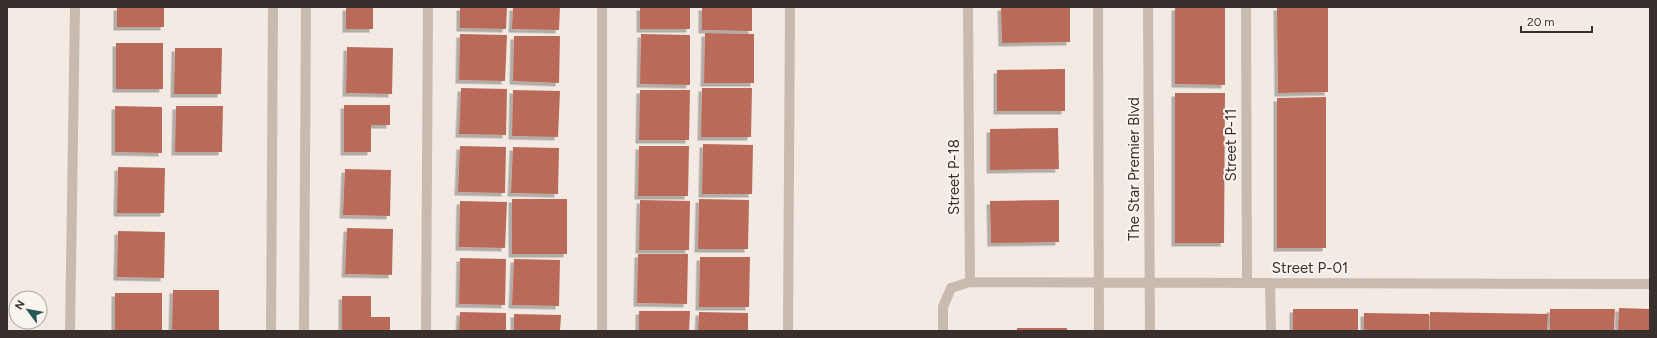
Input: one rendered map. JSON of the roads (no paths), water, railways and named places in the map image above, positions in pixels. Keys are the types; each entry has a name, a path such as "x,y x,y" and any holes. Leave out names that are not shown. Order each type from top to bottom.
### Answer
{"street":[{"path":"70,331 75,7"},
{"path":"271,331 273,7"},
{"path":"304,331 306,7"},
{"path":"426,331 428,7"},
{"path":"602,7 602,331"},
{"path":"788,331 790,7"},
{"name":"Street P-18","path":"968,7 970,282"},
{"path":"1098,7 1099,331"},
{"name":"The Star Premier Blvd","path":"1148,7 1150,331"},
{"name":"Street P-11","path":"1246,7 1247,283"},
{"path":"943,331 943,307 951,288 970,282"},
{"name":"Street P-01","path":"970,282 1650,284"},
{"path":"1270,283 1271,331"}]}
